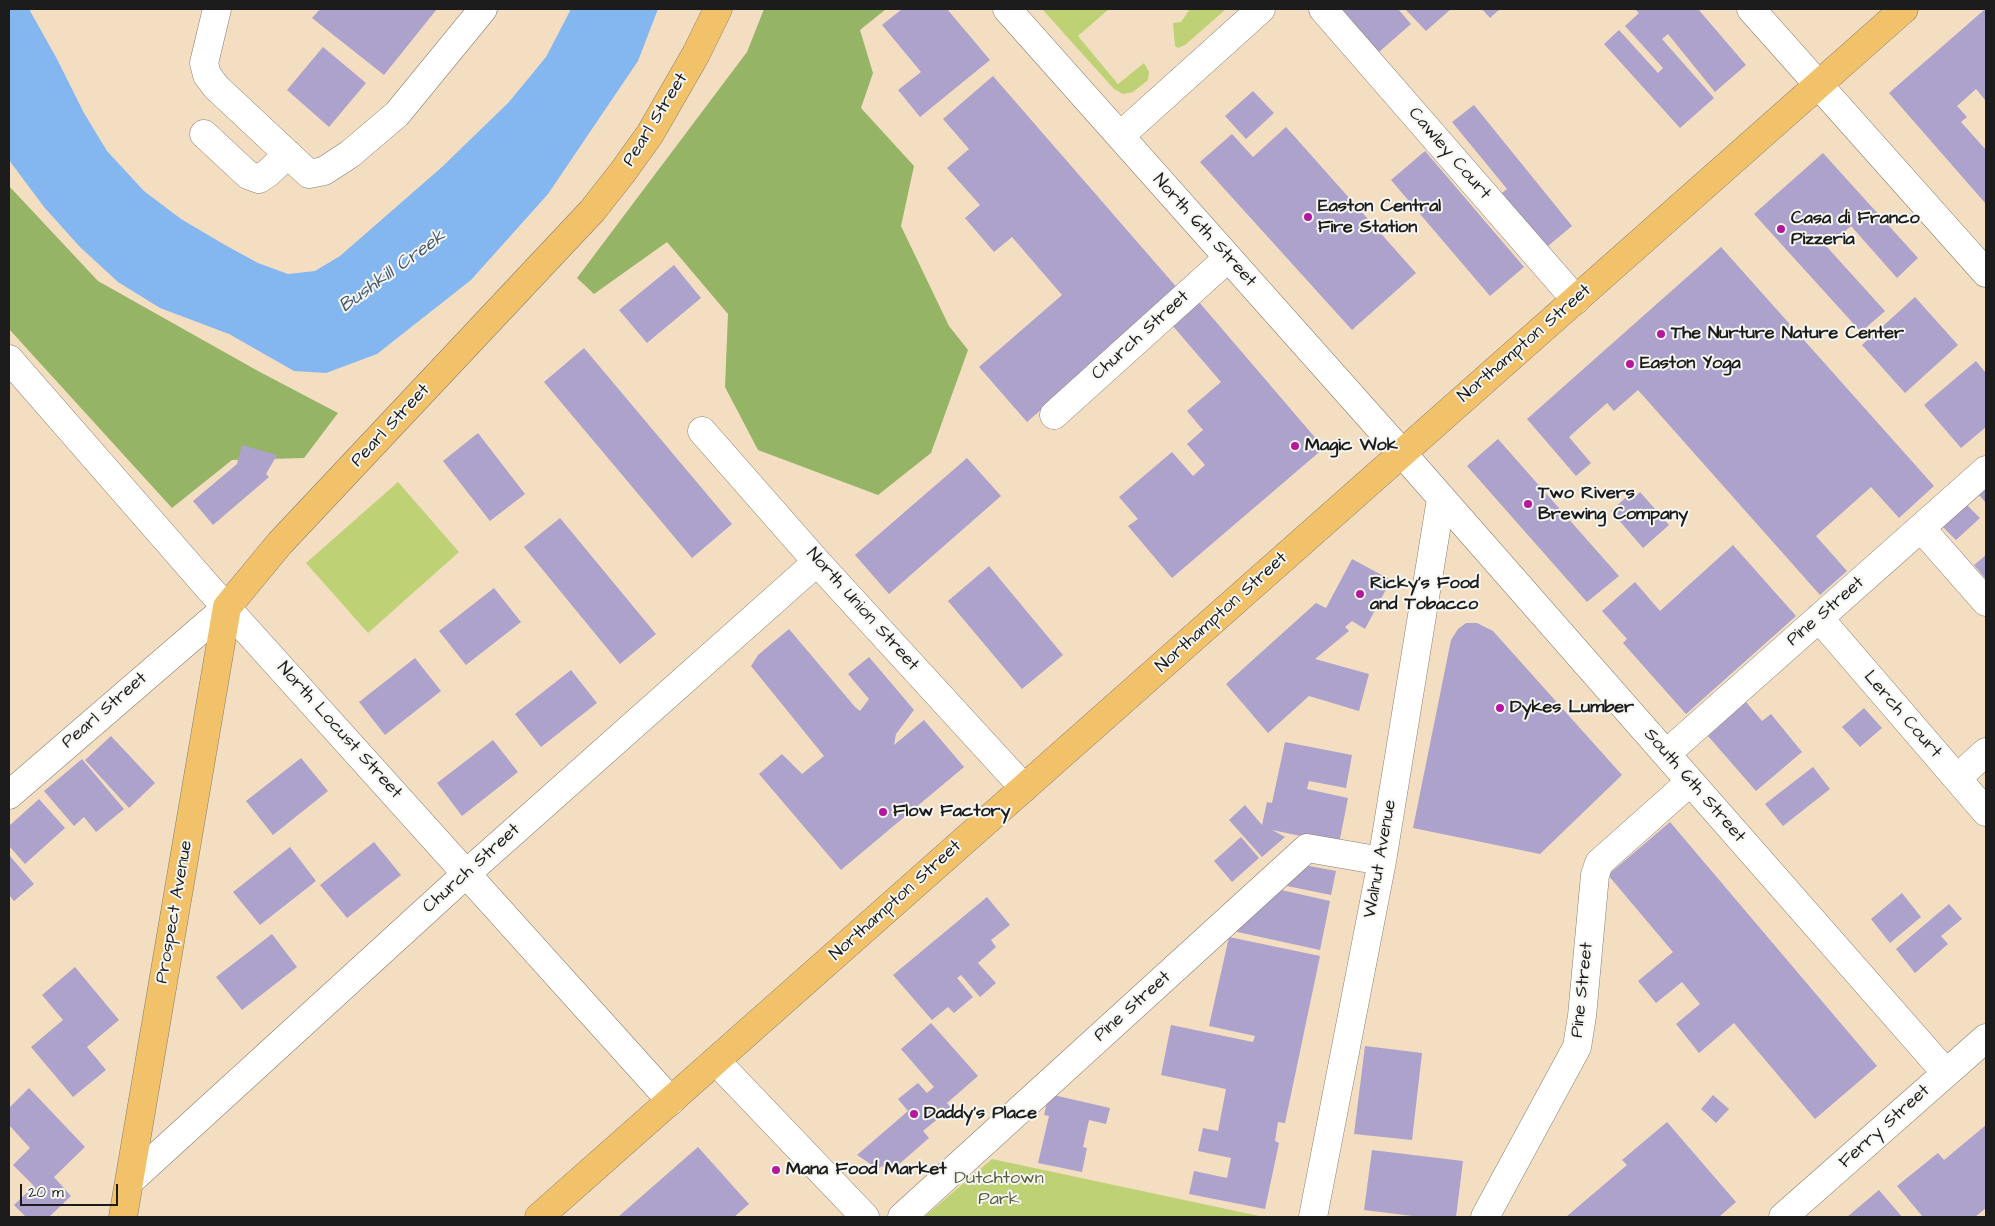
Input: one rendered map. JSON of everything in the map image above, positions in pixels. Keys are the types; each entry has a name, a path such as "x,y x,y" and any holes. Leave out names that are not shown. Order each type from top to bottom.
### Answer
{"main road":[{"name":"Pearl Street","path":"227,607 280,543 592,211 650,134 696,54 718,9"},
{"name":"Northampton Street","path":"539,1217 1904,9"},
{"name":"Prospect Avenue","path":"123,1217 227,607"}],"street":[{"path":"217,9 204,63 207,75 216,87 309,174 324,171 350,154 396,114 483,9"},
{"name":"North 6th Street","path":"1007,9 1402,454"},
{"path":"1120,136 1261,9"},
{"name":"Cawley Court","path":"1323,9 1576,300"},
{"path":"1751,9 1986,273"},
{"path":"204,134 248,175 259,179 288,154"},
{"name":"Church Street","path":"1054,415 1228,258"},
{"name":"North Locust Street","path":"9,359 227,607 671,1101"},
{"name":"North Union Street","path":"702,431 817,562 1024,788"},
{"name":"South 6th Street","path":"1402,454 1946,1073"},
{"name":"Pine Street","path":"1666,754 1986,470"},
{"name":"Walnut Avenue","path":"1313,1217 1382,861 1441,499"},
{"path":"1921,528 1986,602"},
{"name":"Church Street","path":"130,1181 466,874 817,562"},
{"name":"Pearl Street","path":"9,795 227,607"},
{"name":"Lerch Court","path":"1818,618 1986,812"},
{"path":"1956,778 1986,752"},
{"name":"Pine Street","path":"1485,1217 1577,1047 1582,1016 1595,875 1599,863 1690,782"},
{"name":"Pine Street","path":"902,1217 1307,848 1382,861"},
{"name":"Ferry Street","path":"1783,1217 1986,1038"},
{"path":"716,1061 865,1217"}],"green space":[{"path":"764,9 886,9 860,30 873,73 861,108 914,166 901,226 949,326 968,350 931,453 878,495 758,450 725,387 728,314 667,242 594,294 577,278 747,52"},
{"path":"1042,9 1109,9 1078,36 1118,84 1144,63 1149,72 1148,80 1133,92 1123,94 1114,89"},
{"path":"1190,9 1226,9 1185,45 1178,48 1175,46 1173,23 1181,22"},
{"path":"9,186 98,281 258,371 338,413 304,458 232,460 172,508 9,329"},
{"path":"398,482 459,552 368,633 306,563"},
{"name":"Dutchtown Park","path":"992,1159 1264,1217 924,1217"}],"water":[{"name":"Bushkill Creek","path":"9,9 29,9 84,113 107,151 144,191 181,219 225,245 258,263 288,274 315,271 340,256 442,167 509,102 546,57 571,9 658,9 638,61 548,194 471,280 377,354 326,373 294,371 229,334 160,308 118,282 80,247 44,207 9,160"}],"building":[{"path":"320,9 437,9 384,75 312,18"},
{"path":"902,9 947,9 990,60 920,117 898,90 921,72 882,25"},
{"path":"1329,9 1398,9 1411,24 1371,59"},
{"path":"1405,9 1451,9 1426,31"},
{"path":"1482,9 1500,9 1490,18"},
{"path":"1635,9 1698,9 1746,65 1715,92 1668,34 1662,39 1714,98 1680,128 1604,44 1619,30 1658,73 1663,68 1625,26 1639,13"},
{"path":"1984,10 1986,12 1986,101 1976,89 1957,106 1967,117 1961,122 1986,150 1986,204 1889,93"},
{"path":"323,47 366,83 329,127 287,90"},
{"path":"993,76 1179,290 1027,422 979,367 1062,295 1012,237 994,252 965,218 980,205 947,168 969,149 943,119"},
{"path":"1253,91 1274,113 1246,139 1225,116"},
{"path":"1474,105 1572,226 1542,251 1498,196 1507,189 1452,122"},
{"name":"Easton Central Fire Station","path":"1286,127 1416,273 1352,330 1200,162 1232,134 1253,157"},
{"path":"1425,151 1524,267 1490,296 1391,180"},
{"path":"1823,153 1918,258 1897,278 1851,226 1827,247 1885,311 1861,332 1754,214"},
{"path":"1721,247 1934,486 1899,518 1871,487 1816,536 1847,571 1820,595 1638,390 1614,411 1607,403 1569,437 1591,463 1576,476 1527,419"},
{"path":"674,265 701,298 647,343 619,310"},
{"path":"1915,297 1958,345 1905,393 1862,345"},
{"path":"1199,302 1324,448 1172,578 1128,526 1138,519 1119,497 1172,452 1193,476 1205,465 1187,444 1203,430 1187,411 1221,382 1172,325"},
{"path":"584,348 732,524 692,558 544,382"},
{"path":"1976,361 1986,373 1986,427 1961,448 1924,405"},
{"path":"478,433 525,494 490,521 443,461"},
{"name":"Two Rivers Brewing Company","path":"1498,439 1619,576 1587,602 1467,466"},
{"path":"242,445 277,455 266,474 269,477 213,525 193,501 237,464"},
{"path":"967,458 1001,496 889,594 855,555"},
{"path":"1986,489 1986,503 1979,495"},
{"path":"1632,492 1636,496 1640,492 1669,525 1643,548 1611,511"},
{"path":"1967,505 1980,518 1956,540 1943,527"},
{"path":"560,518 656,634 620,664 524,547"},
{"path":"1733,545 1796,616 1686,714 1623,643 1627,639 1602,611 1635,582 1660,611"},
{"path":"1986,555 1986,579 1974,565"},
{"path":"1352,559 1391,580 1365,629 1352,621 1345,627 1349,631 1315,659 1369,674 1359,711 1309,696 1268,733 1226,684 1316,603 1326,608"},
{"path":"989,566 1063,655 1022,689 948,601"},
{"path":"494,588 521,622 466,665 439,631"},
{"name":"Dykes Lumber","path":"1466,623 1477,623 1493,631 1622,775 1540,854 1413,828 1451,640 1458,629"},
{"path":"789,629 860,711 869,699 848,674 869,657 914,710 896,734 894,745 924,720 964,767 841,870 759,774 782,754 802,774 824,756 751,666 758,655"},
{"path":"415,658 441,691 385,735 359,702"},
{"path":"571,670 597,703 541,747 515,714"},
{"path":"1746,702 1762,721 1771,714 1802,752 1756,791 1708,736"},
{"path":"1864,708 1882,728 1860,747 1842,727"},
{"path":"111,736 155,783 129,808 85,760"},
{"path":"493,740 518,772 462,816 437,783"},
{"path":"1285,742 1352,755 1346,788 1309,781 1307,789 1348,798 1339,844 1272,830 1285,837 1262,857 1229,820 1245,805 1262,825 1267,802 1272,803"},
{"path":"301,758 328,791 273,835 246,801"},
{"path":"82,759 124,809 96,832 84,817 74,826 44,791"},
{"path":"1813,767 1830,789 1783,826 1765,804"},
{"path":"39,799 65,828 25,864 9,846 9,826"},
{"path":"1670,822 1877,1066 1815,1119 1734,1023 1699,1053 1676,1024 1700,1004 1682,982 1656,1003 1638,981 1673,952 1608,875"},
{"path":"1241,837 1259,858 1232,882 1214,861"},
{"path":"374,842 401,875 347,918 320,885"},
{"path":"290,847 316,881 260,925 233,892"},
{"path":"9,855 34,884 14,901 9,895"},
{"path":"1299,864 1336,871 1331,895 1287,886 1290,870"},
{"path":"1281,890 1330,901 1320,950 1233,931"},
{"path":"1902,893 1921,917 1890,943 1871,919"},
{"path":"987,897 1010,925 991,940 996,947 978,963 996,983 980,997 961,975 957,978 973,997 954,1013 948,1007 932,1020 893,975"},
{"path":"1949,904 1962,919 1941,936 1948,944 1915,973 1896,949"},
{"path":"272,934 297,967 242,1010 216,977"},
{"path":"1229,937 1320,956 1285,1123 1278,1122 1275,1141 1279,1143 1265,1209 1189,1194 1194,1171 1227,1178 1231,1158 1198,1151 1203,1128 1218,1131 1226,1089 1161,1075 1171,1025 1253,1042 1255,1036 1209,1026"},
{"path":"75,967 119,1020 87,1047 106,1070 73,1097 31,1047 63,1020 42,995"},
{"path":"931,1023 978,1076 947,1103 951,1108 923,1131 929,1138 889,1173 882,1166 878,1169 857,1155 908,1111 898,1099 918,1083 927,1093 934,1087 901,1049"},
{"path":"1365,1046 1422,1053 1412,1140 1354,1134"},
{"path":"29,1088 85,1147 54,1177 71,1196 49,1217 26,1217 14,1205 34,1186 13,1165 30,1148 9,1125 9,1108"},
{"path":"1049,1094 1110,1108 1106,1124 1089,1120 1083,1147 1087,1148 1082,1172 1038,1163 1049,1116 1044,1115"},
{"path":"1713,1095 1729,1109 1716,1123 1701,1109"},
{"path":"1667,1122 1736,1202 1719,1217 1566,1217 1627,1165 1622,1160"},
{"path":"1986,1125 1986,1208 1975,1217 1923,1217 1897,1186 1938,1153 1944,1160"},
{"path":"698,1147 749,1204 734,1217 618,1217"},
{"path":"1372,1150 1463,1161 1456,1217 1421,1217 1364,1210"},
{"path":"1879,1190 1902,1217 1847,1217"}],"place":[{"name":"Easton Central Fire Station","path":"1308,217"},
{"name":"Casa di Franco Pizzeria","path":"1781,229"},
{"name":"The Nurture Nature Center","path":"1661,334"},
{"name":"Easton Yoga","path":"1630,364"},
{"name":"Magic Wok","path":"1295,446"},
{"name":"Two Rivers Brewing Company","path":"1528,504"},
{"name":"Ricky's Food and Tobacco","path":"1360,594"},
{"name":"Dykes Lumber","path":"1500,708"},
{"name":"Flow Factory","path":"883,812"},
{"name":"Daddy's Place","path":"914,1114"},
{"name":"Mana Food Market","path":"776,1170"}]}
